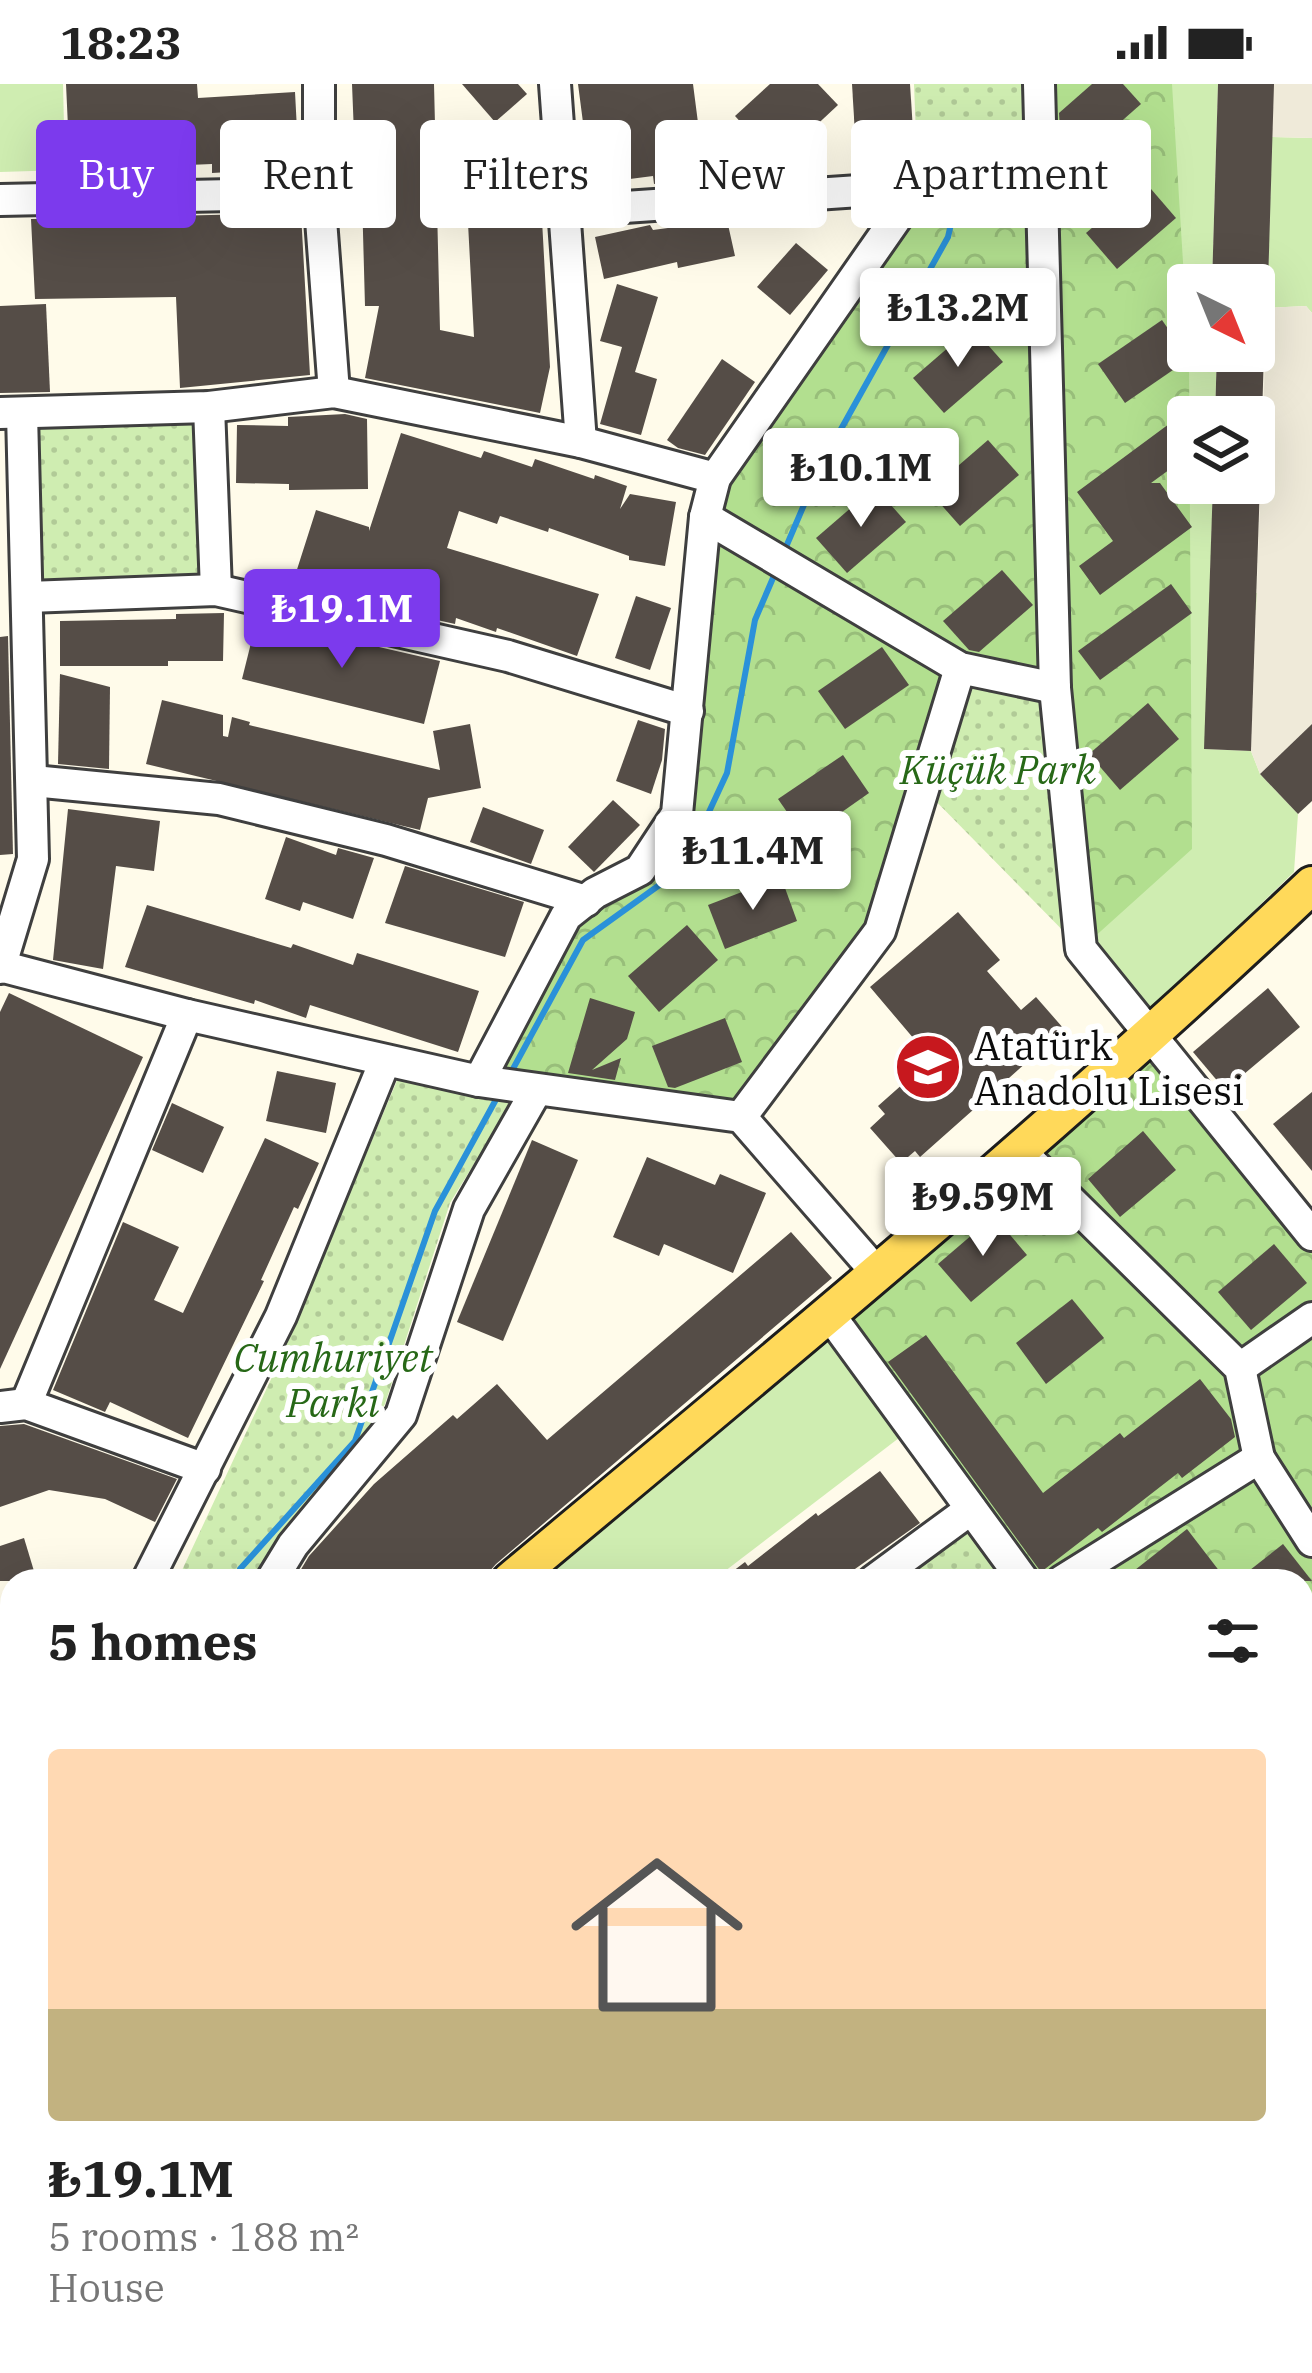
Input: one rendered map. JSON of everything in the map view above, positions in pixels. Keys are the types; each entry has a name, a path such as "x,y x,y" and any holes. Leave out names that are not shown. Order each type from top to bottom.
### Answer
{"main road":[{"path":"524,1569 1021,1152 1312,885"}],"street":[{"path":"319,84 319,120"},
{"path":"555,84 558,120"},
{"path":"1039,84 1039,120"},
{"path":"631,207 851,192"},
{"path":"0,200 220,196"},
{"path":"322,228 334,392"},
{"path":"567,228 581,442"},
{"path":"478,1081 566,916 640,870 677,814 704,517 715,478 890,228"},
{"path":"1041,228 1055,688 1082,949 1312,1235"},
{"path":"715,478 581,442 334,392 209,407 11,413 28,597 33,859 0,967 478,1081 741,1117 878,1274"},
{"path":"209,407 216,590"},
{"path":"704,517 960,668 1055,688"},
{"path":"28,597 216,590 508,656 688,711"},
{"path":"741,1117 880,932 960,668"},
{"path":"33,781 218,800 386,840 586,901"},
{"path":"187,1015 13,1406 205,1469"},
{"path":"153,1569 280,1316 385,1061"},
{"path":"278,1569 401,1415 469,1209 536,1091"},
{"path":"1021,1152 1240,1368 1259,1458 1312,1541"},
{"path":"829,1314 1015,1569"},
{"path":"1240,1368 1312,1318"},
{"path":"1081,1569 1259,1458"},
{"path":"889,1569 971,1509"}],"green space":[{"path":"0,84 63,84 64,120 36,120 36,171 0,172"},
{"path":"914,84 1039,84 1039,120 915,120"},
{"path":"1039,84 1172,84 1183,264 1167,264 1167,372 1189,372 1189,396 1167,396 1167,504 1190,504 1192,849 1081,949 960,668 880,931 741,1117 479,1081 595,893 677,814 705,517 892,228 1151,228 1151,120 997,120"},
{"path":"1172,84 1218,84 1213,264 1167,264 1167,372 1216,372 1216,396 1167,396 1167,504 1212,504 1210,591 1257,593 1258,610 1211,608 1205,749 1251,751 1260,774 1298,814 1294,872 1139,1022 1081,949"},
{"path":"1272,137 1312,138 1312,313 1306,306 1275,308 1275,264 1268,264"},
{"path":"209,407 216,590 28,597 22,413"},
{"name":"Küçük Park","path":"960,668 1055,688 1081,949 923,788"},
{"path":"1151,1037 1312,1235 1312,1569 1015,1569 829,1314"},
{"name":"Cumhuriyet Parkı","path":"399,1076 512,1102 450,1203 385,1404 357,1451 262,1569 183,1569 272,1377"},
{"path":"829,1314 912,1428 728,1569 524,1569"},
{"path":"971,1509 1015,1569 889,1569"}],"shaded area":[{"path":"1266,84 1312,84 1312,138 1272,137"},
{"path":"1306,306 1312,313 1312,724 1260,774 1251,751 1260,504 1275,504 1275,396 1264,396 1265,372 1275,372 1275,308"}],"building":[{"path":"66,84 197,84 198,98 295,92 296,120 220,120 220,173 212,173 212,164 196,165 196,120 68,120"},
{"path":"352,84 434,84 435,120 420,120 420,228 438,228 440,330 474,337 468,228 542,228 550,367 540,413 365,378 379,306 365,306 363,228 396,228 396,120 353,120"},
{"path":"462,84 518,84 527,94 493,120"},
{"path":"578,84 693,84 698,120 655,120 655,184 653,176 631,179 631,120 583,120"},
{"path":"770,84 818,84 838,105 822,120 739,120 735,116"},
{"path":"852,84 910,84 912,120 854,120"},
{"path":"1092,84 1123,84 1141,104 1123,120 1059,120 1059,113"},
{"path":"1218,84 1274,84 1269,264 1213,264"},
{"path":"1151,189 1176,218 1117,269 1086,233 1092,228 1151,228"},
{"path":"196,215 220,215 220,228 302,228 310,375 180,388 176,297 35,299 31,219 36,219 36,228 196,228"},
{"path":"650,225 653,230 729,228 735,256 678,268 677,262 604,279 595,237"},
{"path":"796,243 828,270 790,315 757,287"},
{"path":"617,284 658,297 635,372 657,379 641,435 600,424 622,347 600,341"},
{"path":"46,304 50,392 0,393 0,306"},
{"path":"1162,320 1167,327 1170,372 1125,403 1098,364"},
{"path":"972,327 1003,362 944,413 913,378"},
{"path":"722,359 755,382 705,455 678,448 667,440"},
{"path":"1216,372 1263,372 1263,396 1216,396"},
{"path":"345,414 367,419 368,489 289,490 289,484 236,483 237,425 288,426 288,417"},
{"path":"1167,425 1167,471 1151,483 1160,483 1167,504 1175,504 1192,527 1100,595 1079,566 1113,541 1077,492"},
{"path":"401,433 481,458 484,451 532,467 535,459 627,486 620,509 630,494 676,502 665,566 629,560 629,556 549,528 548,532 500,516 497,524 459,511 447,548 599,594 577,656 497,628 496,632 456,618 455,624 356,602 293,582 316,510 369,527 369,531"},
{"path":"988,440 1019,475 960,526 929,491"},
{"path":"875,487 906,522 847,573 816,538"},
{"path":"1212,504 1259,504 1251,751 1204,749"},
{"path":"1002,570 1033,605 979,652 969,650 943,621"},
{"path":"1171,584 1192,613 1100,680 1078,651"},
{"path":"636,596 671,608 650,670 615,658"},
{"path":"224,613 223,661 60,666 60,621 176,619 176,614"},
{"path":"257,619 440,661 424,724 242,679"},
{"path":"8,636 13,854 0,855 0,637"},
{"path":"882,647 909,685 845,729 818,691"},
{"path":"60,674 110,687 109,769 58,764"},
{"path":"162,700 223,715 223,736 228,737 232,717 440,770 433,731 470,724 481,788 428,798 420,830 146,764"},
{"path":"1148,703 1179,739 1120,790 1089,754"},
{"path":"638,720 665,729 651,794 616,781"},
{"path":"1312,724 1312,801 1298,814 1260,774"},
{"path":"843,755 869,793 805,838 778,799"},
{"path":"613,800 640,825 594,872 568,847"},
{"path":"483,807 544,830 531,864 470,842"},
{"path":"68,809 160,821 154,871 116,866 103,969 53,960"},
{"path":"286,837 336,855 338,848 374,858 353,919 303,902 300,911 265,899"},
{"path":"405,866 524,902 505,957 385,923"},
{"path":"781,877 797,921 725,949 708,905"},
{"path":"147,905 353,965 357,953 479,991 458,1052 310,1005 306,1018 125,967"},
{"path":"958,912 1000,960 987,971 1021,1010 1036,997 1064,1029 920,1157 915,1151 901,1163 870,1128 885,1114 878,1106 931,1059 870,987"},
{"path":"687,925 718,960 659,1012 628,976"},
{"path":"1268,988 1300,1027 1225,1090 1193,1052"},
{"path":"9,993 143,1057 0,1369 0,1012"},
{"path":"590,998 635,1012 627,1039 592,1070 621,1058 615,1080 568,1073"},
{"path":"725,1018 742,1062 668,1087 652,1046"},
{"path":"277,1071 336,1083 326,1133 266,1121"},
{"path":"1312,1092 1312,1171 1273,1124"},
{"path":"172,1103 224,1127 203,1173 152,1150"},
{"path":"1143,1131 1176,1170 1120,1217 1088,1179"},
{"path":"265,1138 319,1163 298,1209 294,1207 188,1438 110,1402 105,1412 53,1390 123,1222 179,1247 154,1300 183,1313"},
{"path":"532,1140 578,1160 503,1341 457,1322"},
{"path":"647,1157 715,1185 720,1174 766,1193 733,1273 664,1244 659,1256 613,1237"},
{"path":"994,1216 1027,1255 971,1302 938,1264"},
{"path":"791,1232 832,1278 492,1569 301,1569 374,1484 453,1415 457,1419 497,1384 547,1440"},
{"path":"1274,1244 1307,1283 1251,1330 1218,1292"},
{"path":"1072,1299 1104,1338 1046,1384 1016,1343"},
{"path":"926,1335 1043,1493 1200,1379 1231,1419 1235,1437 1182,1478 1178,1473 1102,1532 1098,1528 1039,1569 888,1362"},
{"path":"24,1424 177,1479 155,1522 105,1499 49,1490 0,1507 0,1426"},
{"path":"880,1471 920,1523 855,1569 736,1569 745,1562 748,1566 816,1513 818,1516"},
{"path":"1187,1529 1218,1569 1136,1569"},
{"path":"24,1538 33,1569 0,1569 0,1546"},
{"path":"1283,1544 1303,1569 1251,1569"}],"waterway":[{"path":"783,554 821,465 950,228"},
{"path":"508,1078 583,940 683,868 727,773 755,620 776,571"},
{"path":"240,1569 355,1441 435,1211 499,1094"}],"place":[{"name":"Atatürk Anadolu Lisesi","path":"928,1067"}]}
